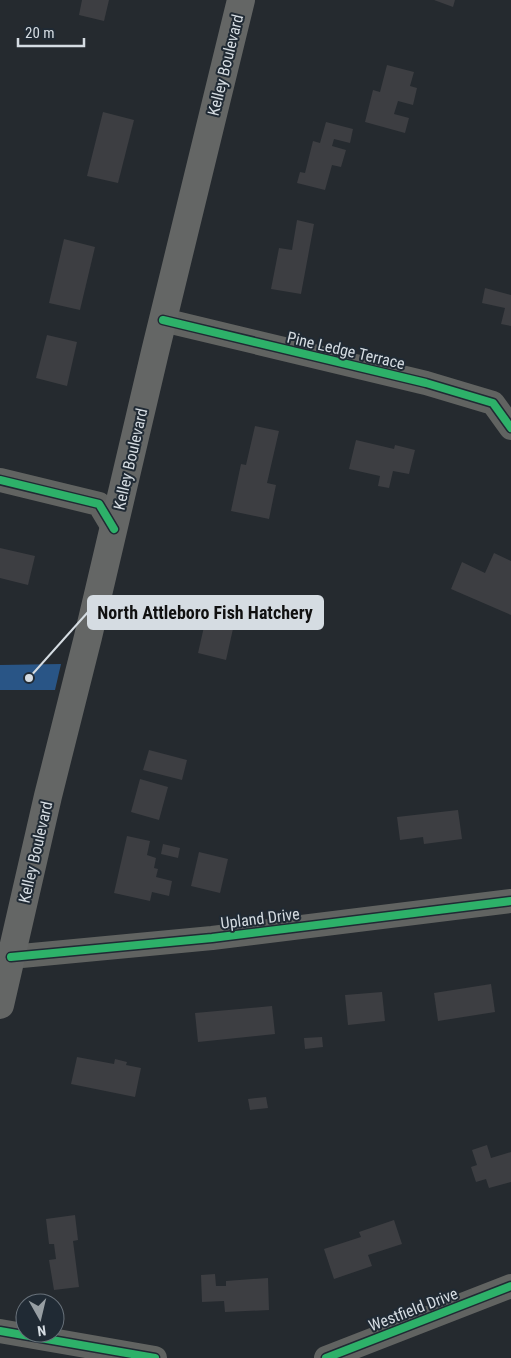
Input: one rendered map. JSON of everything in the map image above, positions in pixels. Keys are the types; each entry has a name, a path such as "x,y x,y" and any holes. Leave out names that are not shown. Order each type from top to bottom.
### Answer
{"main road":[{"name":"Kelley Boulevard","path":"0,1005 48,796 241,0"}],"street":[{"name":"Pine Ledge Terrace","path":"163,320 426,383 493,403 511,428"},
{"path":"0,480 99,504 114,529"},
{"name":"Upland Drive","path":"11,957 212,938 511,901"},
{"name":"Westfield Drive","path":"326,1358 511,1286"},
{"path":"0,1331 155,1358"}],"water":[{"path":"61,664 55,690 0,690 0,665"}],"building":[{"path":"82,0 109,0 104,21 79,15"},
{"path":"434,0 455,0 453,7"},
{"path":"387,65 414,72 410,86 417,88 413,105 398,101 394,114 409,118 405,133 365,122 373,90 380,92"},
{"path":"103,112 134,120 118,183 87,176"},
{"path":"326,122 353,129 350,143 334,139 332,146 346,150 341,167 332,165 325,190 297,183 300,172 305,173 313,141 320,143"},
{"path":"297,220 314,224 301,294 271,289 279,248 292,250"},
{"path":"64,239 95,247 80,310 49,303"},
{"path":"485,288 511,295 511,326 501,324 505,308 482,303"},
{"path":"47,335 77,342 67,386 36,378"},
{"path":"255,426 279,431 267,483 276,485 269,519 231,511 241,464 246,465"},
{"path":"356,440 394,449 395,445 415,450 409,474 393,471 389,488 378,486 380,476 349,469"},
{"path":"0,548 35,556 28,585 0,578"},
{"path":"494,553 511,561 511,615 451,589 462,562 485,573"},
{"path":"211,596 239,602 226,660 198,653"},
{"path":"149,750 187,760 182,780 143,770"},
{"path":"140,779 168,787 159,820 131,812"},
{"path":"458,810 462,839 424,844 423,837 400,840 397,817"},
{"path":"127,836 150,841 147,855 156,858 154,868 158,869 156,877 172,881 169,896 152,892 150,901 114,893"},
{"path":"163,844 180,848 178,858 161,854"},
{"path":"199,852 228,859 220,893 191,886"},
{"path":"491,984 495,1012 438,1021 434,993"},
{"path":"382,992 385,1021 348,1025 345,995"},
{"path":"272,1006 275,1034 198,1042 195,1013"},
{"path":"322,1037 323,1047 305,1049 304,1038"},
{"path":"77,1057 114,1064 115,1059 127,1062 126,1065 141,1068 135,1097 71,1084"},
{"path":"266,1097 268,1108 250,1110 248,1099"},
{"path":"487,1145 491,1158 511,1152 511,1182 489,1188 486,1179 476,1182 471,1167 477,1165 472,1150"},
{"path":"75,1215 78,1240 73,1241 79,1287 54,1290 49,1260 56,1259 54,1244 49,1244 46,1219"},
{"path":"394,1220 402,1244 368,1255 372,1266 334,1279 324,1249 361,1237 359,1232"},
{"path":"215,1274 216,1286 226,1286 226,1281 268,1278 269,1310 225,1312 224,1301 202,1302 201,1275"}],"cycle path":[{"path":"163,320 426,383 493,403 511,428"},
{"path":"0,480 99,504 114,529"},
{"path":"11,957 212,938 511,901"},
{"path":"326,1358 511,1286"},
{"path":"0,1331 155,1358"}],"place":[{"name":"North Attleboro Fish Hatchery","path":"29,678"}]}
